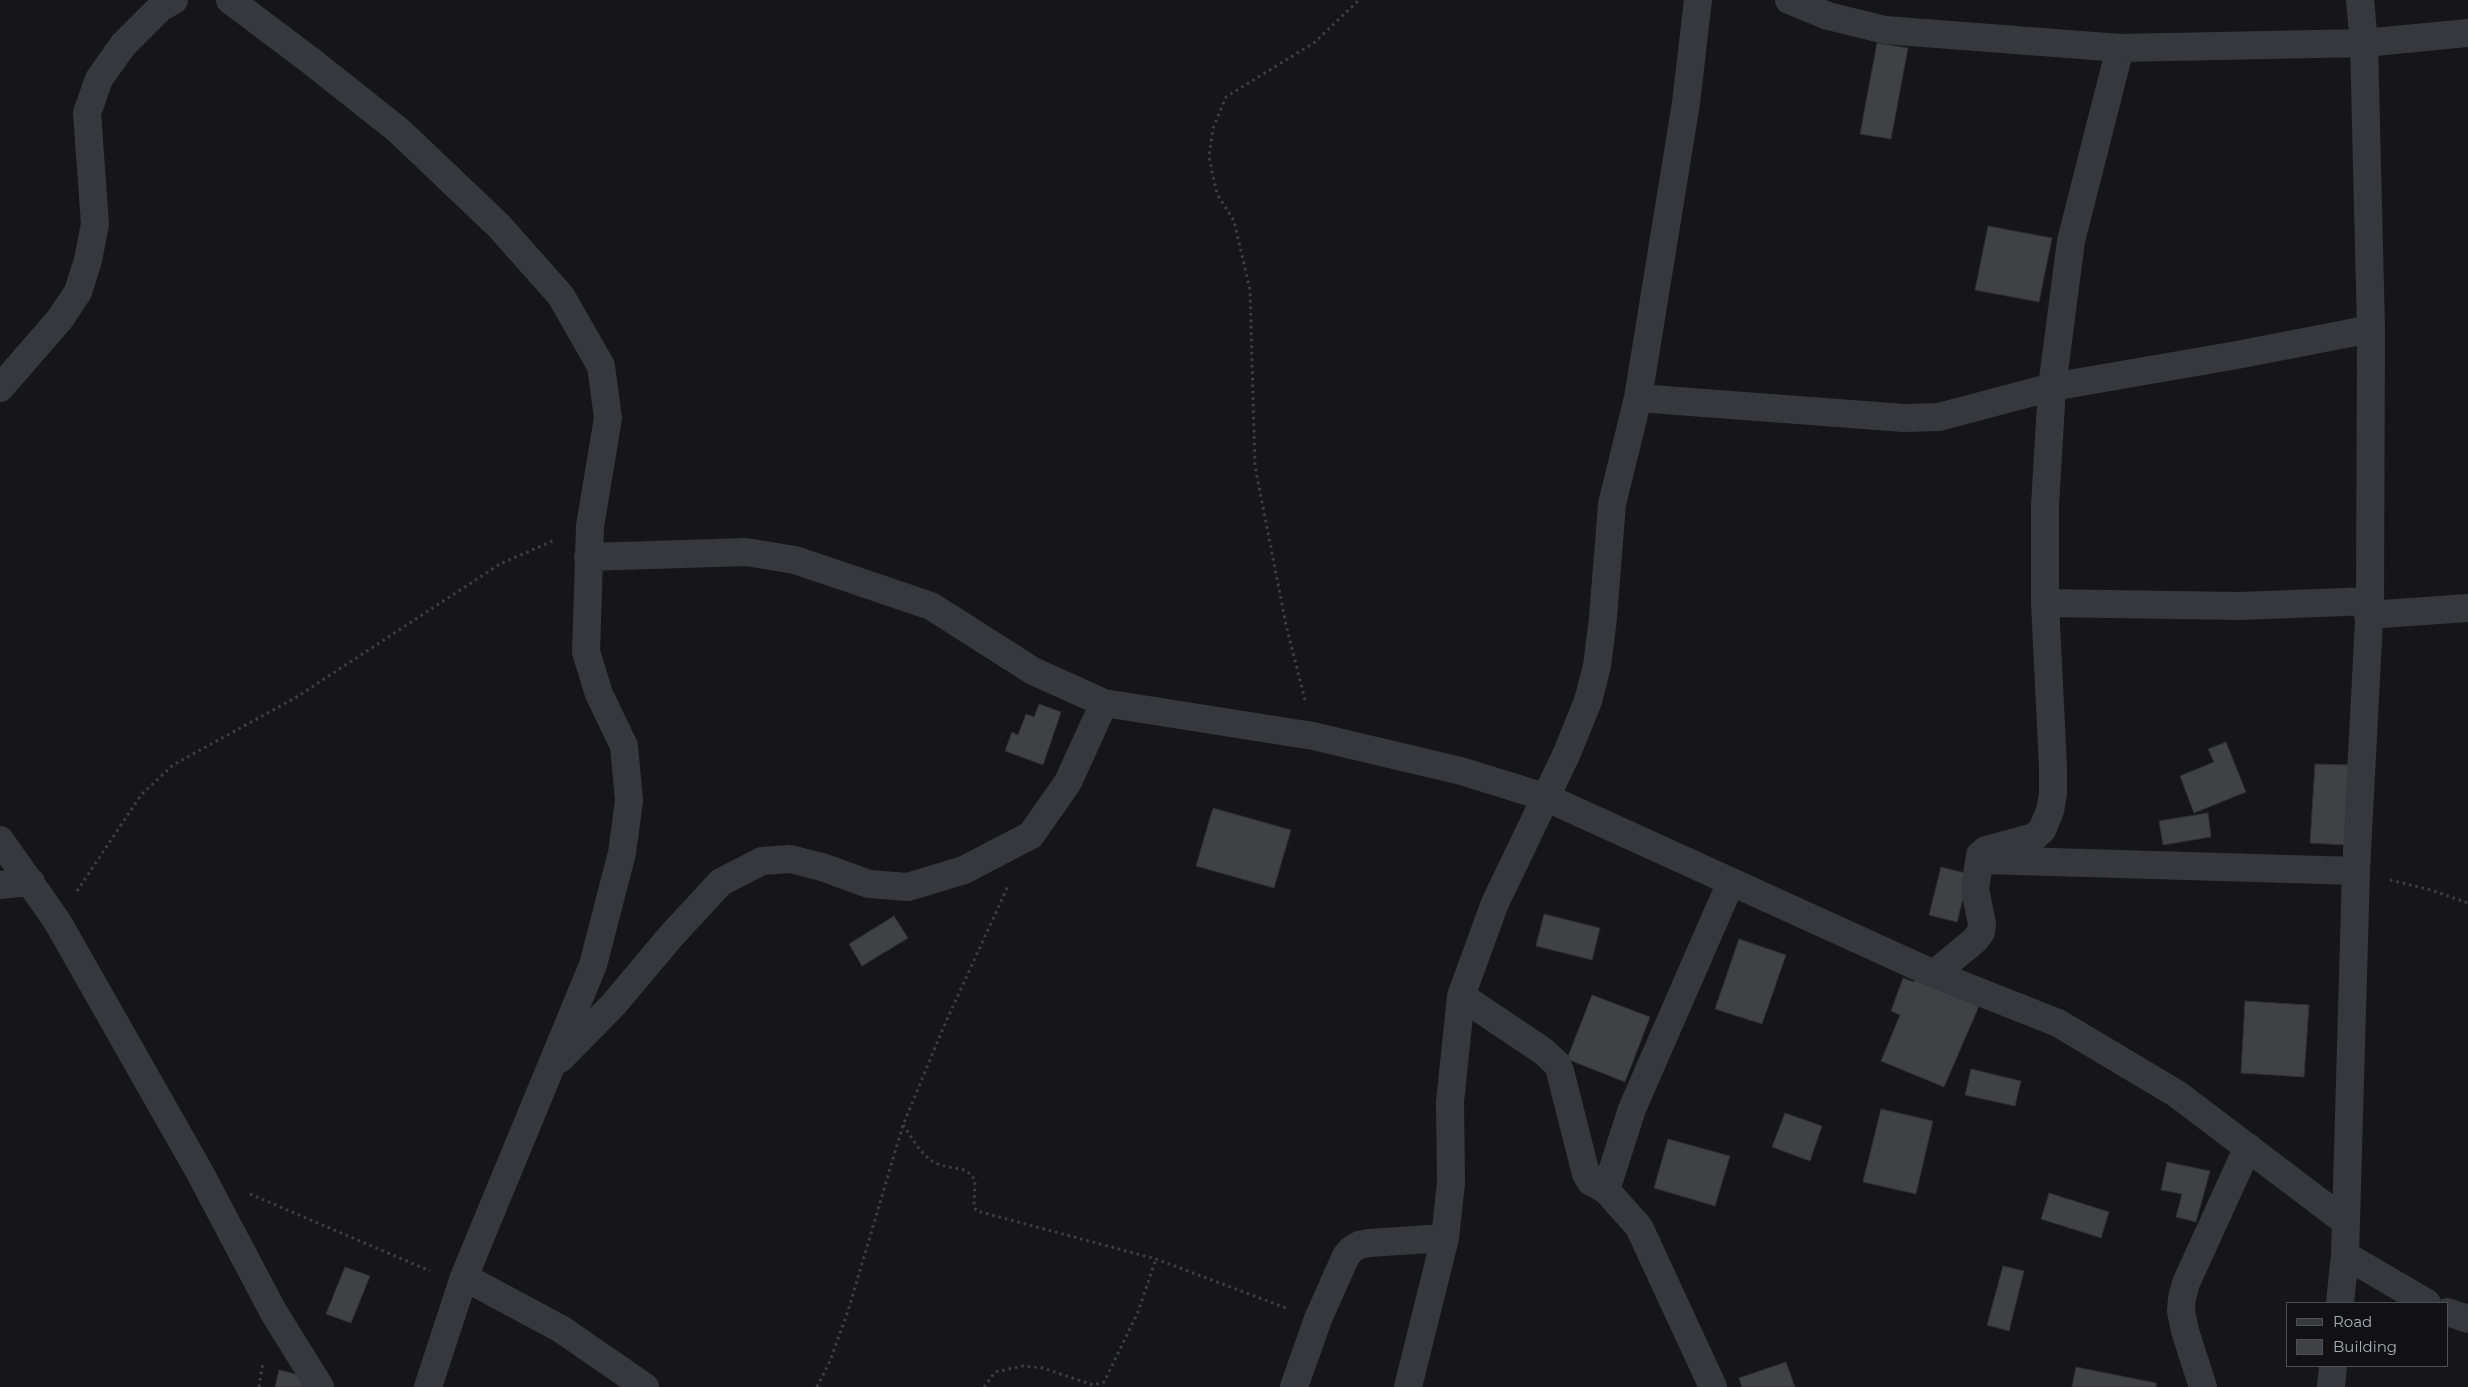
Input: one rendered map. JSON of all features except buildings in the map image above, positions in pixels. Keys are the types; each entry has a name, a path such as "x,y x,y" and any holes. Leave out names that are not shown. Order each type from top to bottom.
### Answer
{"street":[{"path":"0,388 60,319 78,292 88,260 95,224 87,113 99,79 123,44 160,8 174,0"},
{"path":"230,0 398,130 499,226 561,296 601,366 608,418 590,526 586,652 599,694 624,746 629,801 622,853 593,965 463,1280 428,1387"},
{"path":"1408,1387 1445,1238 1450,1183 1450,1102 1461,996 1495,903 1546,796 1588,701 1597,666 1603,618 1612,504 1638,398 1686,102 1698,0"},
{"path":"1789,0 1828,16 1885,30 2120,48 2364,43 2468,33"},
{"path":"2340,1302 2345,1255 2356,871 2369,608 2370,329 2364,43 2360,0"},
{"path":"1934,974 1975,940 1981,932 1982,924 1975,889 1978,860 1986,850 2034,836 2042,830 2050,811 2053,794 2053,767 2045,603 2045,506 2052,387 2071,242 2120,48"},
{"path":"1638,398 1904,418 1939,417 2052,387 2237,355 2370,329"},
{"path":"588,556 746,552 795,560 931,606 1033,670 1104,703 1313,736 1460,771 1546,796 1934,974 2058,1023 2178,1094 2346,1222"},
{"path":"2045,603 2468,608"},
{"path":"549,1070 614,1004 671,936 721,882 762,861 790,859 822,867 869,884 908,887 964,870 1031,835 1068,782 1104,703"},
{"path":"0,840 58,921 199,1171 274,1313 320,1387"},
{"path":"1978,860 2356,871"},
{"path":"0,885 31,882"},
{"path":"1606,1190 1632,1109 1731,882"},
{"path":"1461,996 1543,1051 1557,1064 1586,1174 1591,1182 1606,1190 1639,1227 1713,1387"},
{"path":"2203,1387 2185,1331 2181,1311 2182,1298 2186,1283 2248,1148"},
{"path":"1294,1387 1318,1319 1346,1256 1359,1245 1445,1238"},
{"path":"2345,1255 2425,1302"},
{"path":"463,1280 561,1330 645,1387"},
{"path":"2448,1312 2468,1319"},
{"path":"2330,1387 2333,1367"}],"path":[{"path":"1313,736 1286,625 1255,466 1250,290 1234,221 1217,194 1208,157 1213,128 1226,97 1314,42 1359,0"},
{"path":"58,921 141,795 173,765 295,698 500,564 590,526"},
{"path":"817,1387 830,1361 848,1311 903,1125 944,1026 1031,835"},
{"path":"2356,871 2431,890 2468,904"},
{"path":"903,1125 920,1150 930,1160 940,1165 964,1170 972,1175 975,1182 974,1206 977,1211 1156,1259 1318,1319"},
{"path":"199,1171 367,1245 463,1280"},
{"path":"984,1387 995,1372 1023,1366 1042,1368 1093,1384 1104,1382 1138,1312 1156,1259"}]}
